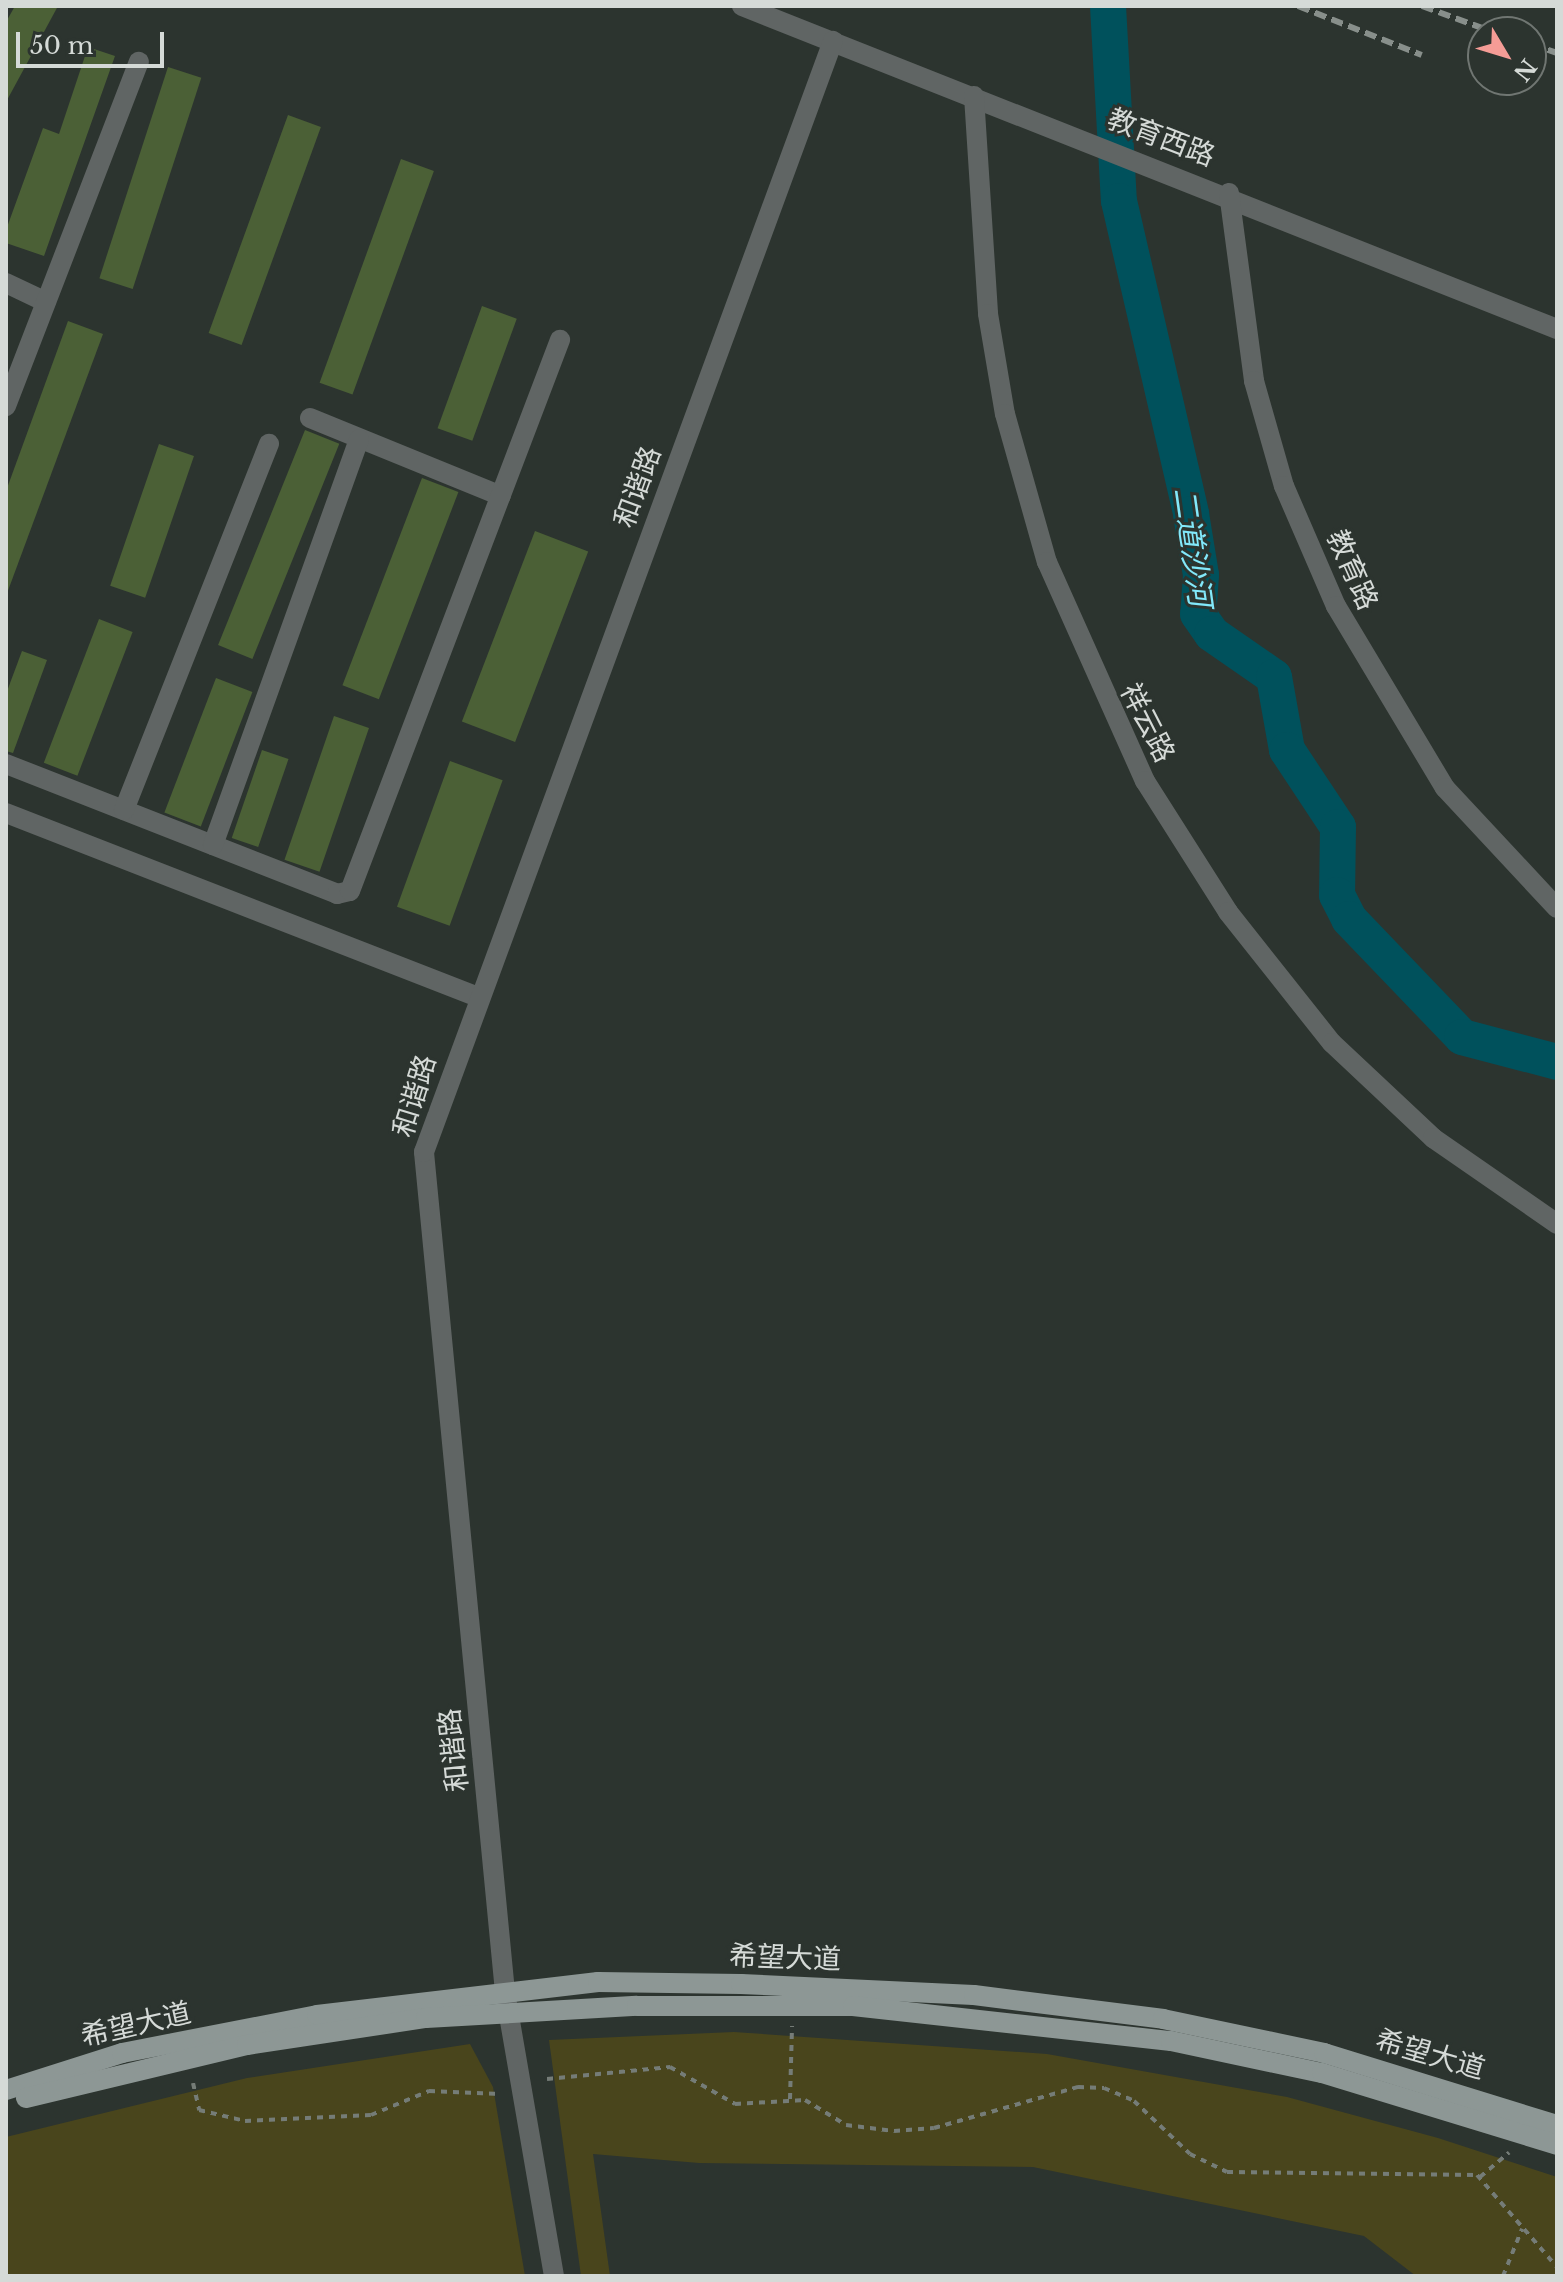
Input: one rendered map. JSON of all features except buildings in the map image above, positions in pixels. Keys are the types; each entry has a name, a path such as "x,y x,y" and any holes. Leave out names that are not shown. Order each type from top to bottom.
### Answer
{"main road":[{"name":"希望大道","path":"6,2090 182,2042 505,1992 656,1983 1002,1998 1163,2019 1324,2053 1557,2125"},
{"name":"希望大道","path":"6,2104 247,2045 508,2012 853,2006 1122,2033 1322,2073 1557,2145"}],"street":[{"name":"教育西路","path":"742,6 1229,193 1557,329"},
{"name":"和谐路","path":"554,2276 505,1992 424,1152 478,997 833,41"},
{"path":"6,406 139,62"},
{"name":"祥云路","path":"974,96 988,314 1010,435 1068,616 1145,781 1221,903 1332,1043 1433,1138 1557,1224"},
{"name":"教育路","path":"1229,193 1254,381 1284,486 1336,606 1445,788 1557,908"},
{"path":"6,283 46,302"},
{"path":"6,764 337,894 350,891 560,340"},
{"path":"310,418 501,496"},
{"path":"213,845 359,439"},
{"path":"124,810 269,444"},
{"path":"6,813 478,997"}],"path":[{"path":"790,2099 792,2026"},
{"path":"547,2079 661,2066 735,2104 790,2099 810,2102 846,2125 894,2131 934,2128 1093,2087 1134,2101 1190,2154 1227,2172 1276,2167 1313,2177 1480,2177 1509,2153"},
{"path":"193,2083 199,2110 245,2121 361,2117 429,2091 500,2094"},
{"path":"1480,2177 1557,2267"},
{"path":"1503,2276 1522,2229"}],"shaded area":[{"path":"734,2032 1047,2054 1287,2097 1438,2138 1557,2177 1557,2276 1416,2276 1364,2236 1033,2167 699,2163 593,2154 610,2276 581,2276 549,2040"},
{"path":"470,2044 493,2087 525,2276 6,2276 6,2137 247,2078"}],"waterway":[{"name":"二道沙河","path":"1108,6 1119,201 1191,514 1201,575 1198,614 1212,634 1274,677 1287,750 1338,827 1337,895 1349,919 1462,1037 1557,1062"}],"railway":[{"path":"1298,6 1422,55"},
{"path":"1422,6 1467,22"},
{"path":"1547,50 1557,53"}]}
